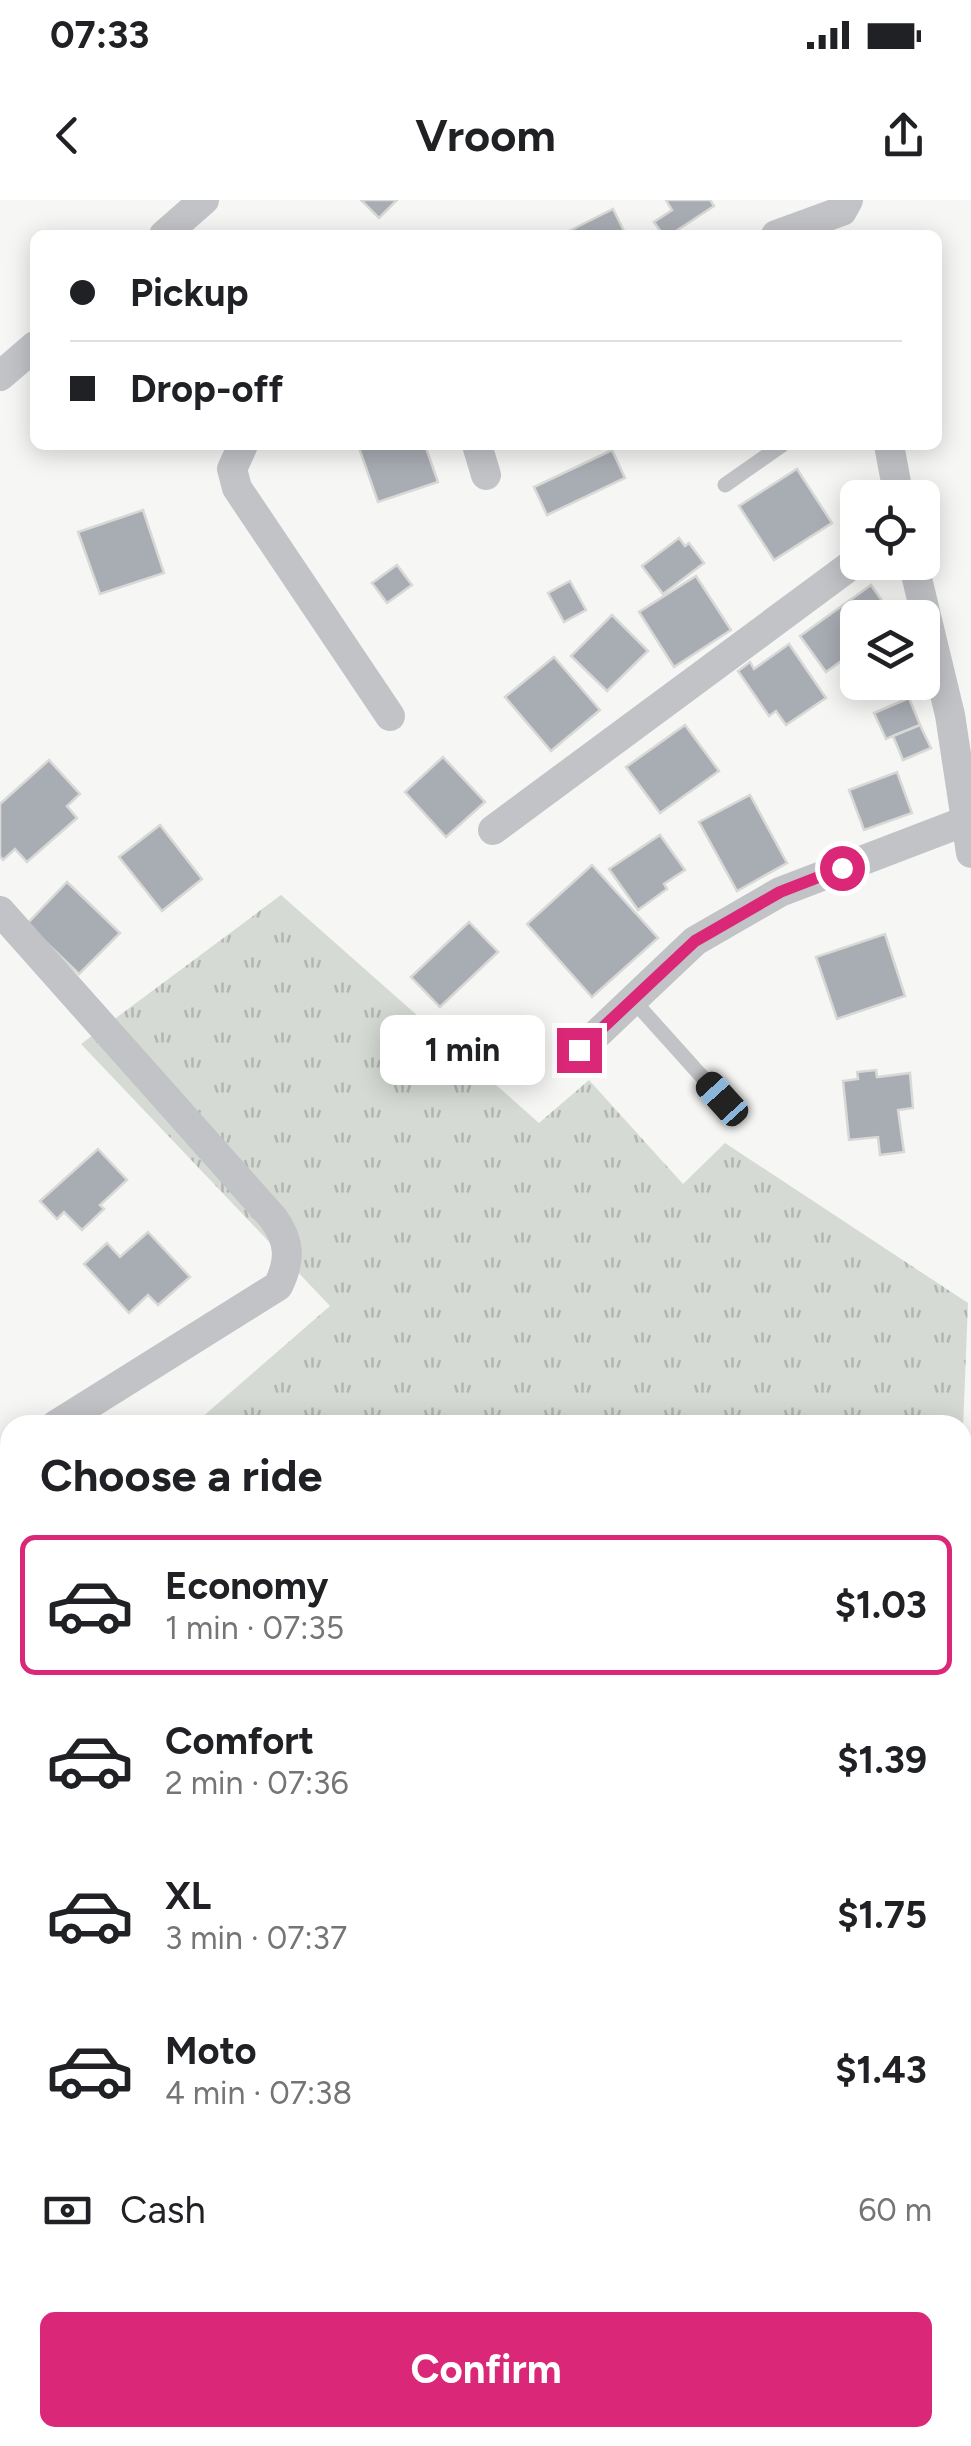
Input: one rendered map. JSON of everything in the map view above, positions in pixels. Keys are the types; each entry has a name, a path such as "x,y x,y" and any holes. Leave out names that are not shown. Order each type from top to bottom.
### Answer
{"street":[{"path":"170,230 204,200"},
{"path":"791,230 844,212"},
{"path":"0,376 30,350"},
{"path":"241,450 232,469 237,488 390,716"},
{"path":"478,450 486,475"},
{"path":"890,450 896,480"},
{"path":"492,830 840,573"},
{"path":"918,580 950,715 971,853"},
{"path":"579,1050 695,941 780,892 968,820"},
{"path":"0,911 287,1237 288,1258 278,1286 72,1415"}],"lane":[{"path":"726,485 775,450"},
{"path":"634,1000 722,1099"}],"green space":[{"path":"281,895 539,1123 589,1080 683,1184 725,1143 968,1303 964,1415 205,1415 330,1306 81,1044"}],"building":[{"path":"361,200 397,200 379,218"},
{"path":"666,200 710,200 714,206 678,230 660,230 654,222 672,210"},
{"path":"613,209 624,230 571,230"},
{"path":"360,450 427,450 438,482 378,502"},
{"path":"612,450 625,478 547,515 534,487"},
{"path":"797,469 832,523 774,560 739,506"},
{"path":"143,510 164,573 100,594 78,532"},
{"path":"679,538 685,546 689,543 704,563 663,594 642,566"},
{"path":"397,565 412,585 387,603 372,583"},
{"path":"696,576 731,630 674,667 639,612"},
{"path":"570,581 586,610 564,622 548,593"},
{"path":"871,585 881,600 850,600"},
{"path":"840,607 840,662 826,672 800,636"},
{"path":"612,615 648,651 607,691 571,656"},
{"path":"789,644 826,698 786,725 776,711 769,716 738,671 750,662 754,669"},
{"path":"554,657 600,710 551,751 505,697"},
{"path":"910,700 920,725 886,739 874,713"},
{"path":"685,725 719,771 660,813 626,767"},
{"path":"920,725 931,748 903,760 893,736"},
{"path":"443,757 485,802 446,837 405,792"},
{"path":"49,760 80,794 67,806 77,818 27,862 15,849 3,860 0,804"},
{"path":"897,772 912,813 864,830 849,790"},
{"path":"750,795 787,863 737,891 699,822"},
{"path":"160,825 202,879 162,911 119,857"},
{"path":"660,835 685,870 638,910 609,869"},
{"path":"592,865 658,938 592,997 527,924"},
{"path":"67,882 120,933 79,974 27,924"},
{"path":"469,922 498,952 440,1007 411,977"},
{"path":"885,934 905,996 837,1019 816,957"},
{"path":"876,1070 877,1077 910,1073 913,1108 898,1110 904,1152 880,1155 878,1137 849,1140 843,1081 858,1079 857,1072"},
{"path":"98,1149 127,1180 100,1205 104,1209 82,1230 64,1212 57,1219 40,1201"},
{"path":"148,1232 190,1277 158,1305 148,1295 129,1313 84,1264 107,1243 120,1257"}],"route":[{"path":"579,1050 695,941 780,892 842,868"}]}
